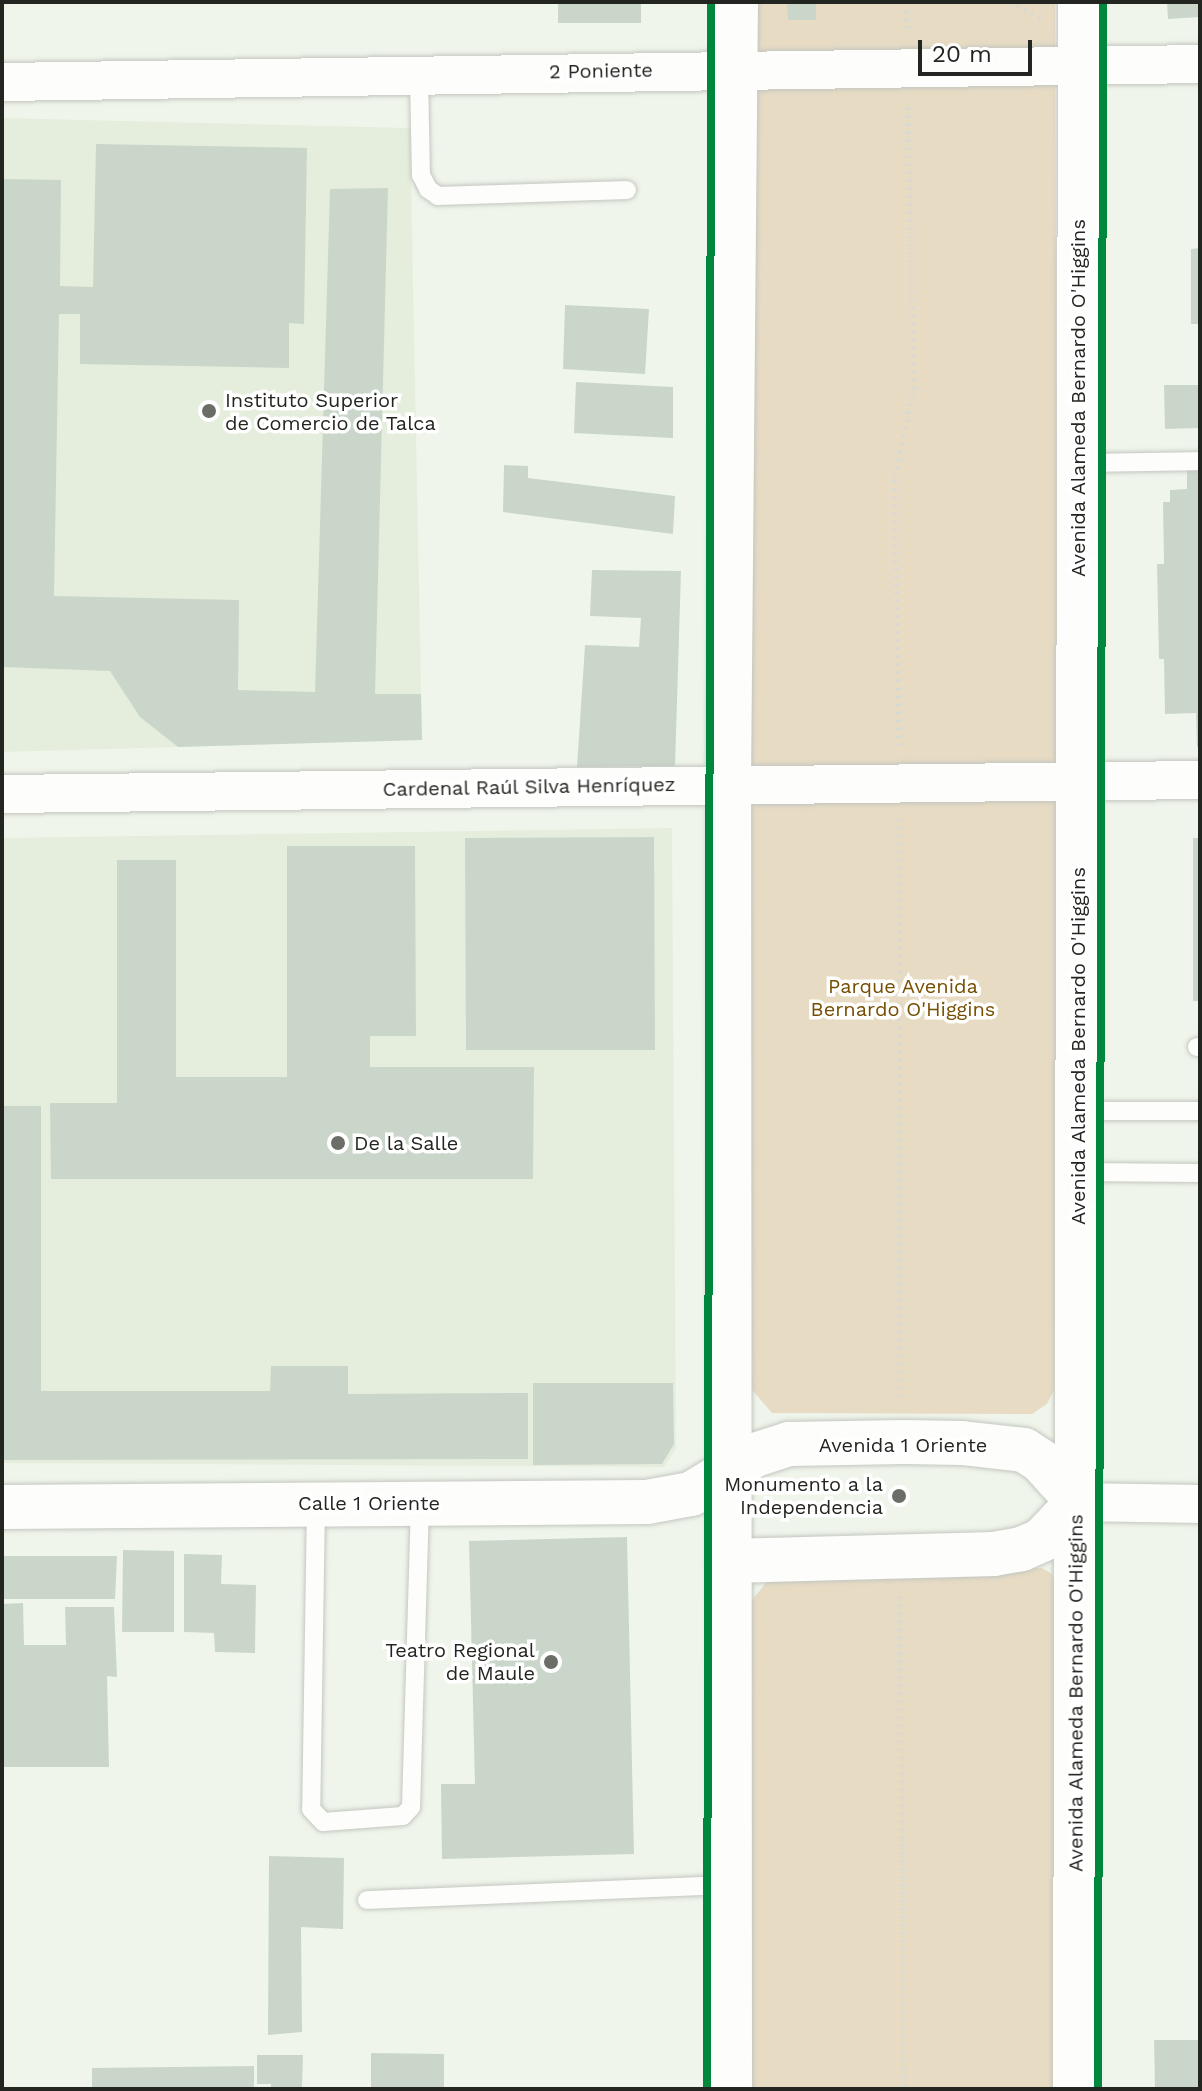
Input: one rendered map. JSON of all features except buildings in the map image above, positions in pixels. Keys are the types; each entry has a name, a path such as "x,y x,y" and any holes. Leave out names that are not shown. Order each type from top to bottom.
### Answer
{"main road":[{"path":"730,2089 729,784 736,2"},
{"name":"Avenida Alameda Bernardo O'Higgins","path":"1075,2089 1080,2"},
{"name":"Avenida 1 Oriente","path":"729,1471 755,1455 789,1444 992,1445 1024,1450 1041,1461 1078,1502"},
{"name":"Calle 1 Oriente","path":"2,1507 672,1500 710,1485 729,1471"},
{"path":"729,1561 995,1554 1022,1549 1042,1540 1078,1502"}],"street":[{"name":"2 Poniente","path":"2,82 1200,64"},
{"name":"Cardenal Raúl Silva Henríquez","path":"2,794 1200,780"},
{"path":"1078,1502 1200,1504"}],"lane":[{"path":"419,74 421,175 428,189 438,196 627,190"},
{"path":"1077,463 1200,461"},
{"path":"1078,1111 1200,1111"},
{"path":"1079,1172 1200,1173"},
{"path":"316,1504 311,1809 323,1822 403,1816 411,1807 420,1503"},
{"path":"367,1900 729,1885"}],"path":[{"path":"901,1406 899,783 894,487 914,389 908,66"},
{"path":"900,1583 904,2089"}],"shaded area":[{"name":"Instituto Superior de Comercio de Talca","path":"2,118 410,128 422,740 2,752"},
{"name":"De la Salle","path":"672,828 676,1448 664,1467 2,1463 2,838"}],"green space":[{"name":"Parque Avenida Bernardo O'Higgins","path":"751,2 1055,2 1058,999 1054,1390 1047,1404 1032,1414 772,1413 746,1383"},
{"path":"1042,1568 1052,1574 1055,1586 1055,2089 748,2089 747,1606 769,1579"}],"cycle path":[{"path":"707,2089 711,2"},
{"path":"1098,2089 1103,2"}],"place":[{"name":"Instituto Superior de Comercio de Talca","path":"209,411"},
{"name":"De la Salle","path":"338,1143"},
{"name":"Monumento a la Independencia","path":"899,1496"},
{"name":"Teatro Regional de Maule","path":"551,1662"}]}
